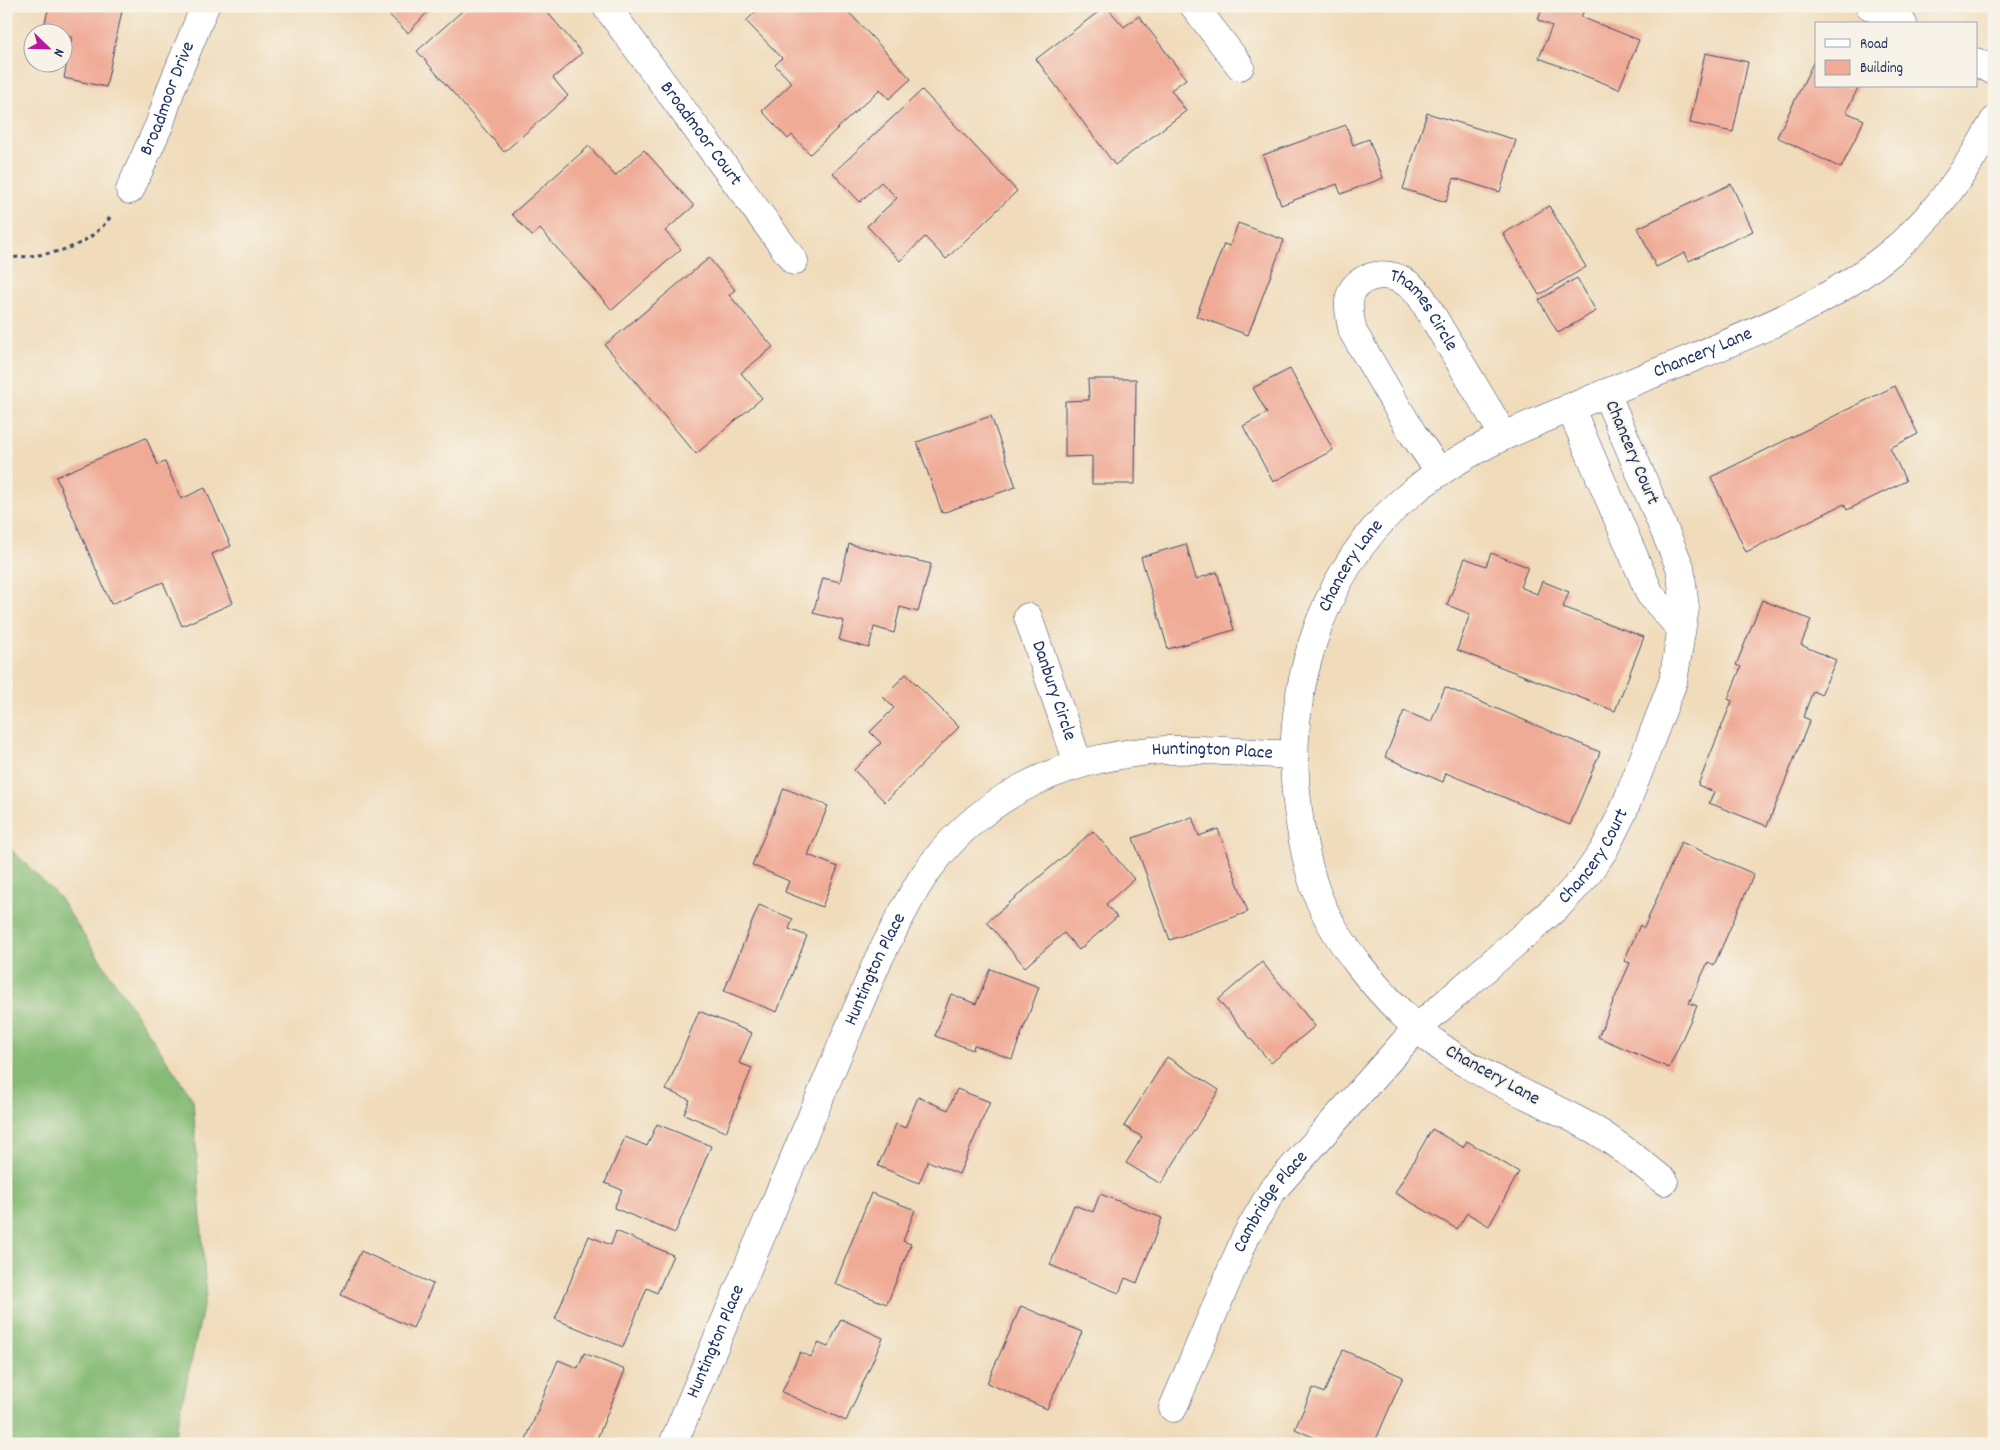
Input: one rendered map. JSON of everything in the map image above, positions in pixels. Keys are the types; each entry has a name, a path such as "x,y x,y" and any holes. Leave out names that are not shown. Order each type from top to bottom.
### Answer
{"street":[{"name":"Broadmoor Drive","path":"130,190 160,123 171,89 204,6"},
{"name":"Broadmoor Court","path":"606,6 794,260"},
{"path":"1194,6 1240,66"},
{"path":"1870,6 1899,22"},
{"path":"1978,63 1994,70"},
{"name":"Chancery Lane","path":"1664,1181 1644,1164 1594,1130 1478,1072 1444,1051 1417,1028 1365,973 1351,954 1318,896 1307,862 1301,829 1294,755 1303,684 1313,641 1329,603 1346,570 1371,536 1401,503 1440,472 1469,452 1570,407 1748,335 1805,308 1850,283 1890,253 1923,221 1955,183 1994,121"},
{"name":"Thames Circle","path":"1440,472 1413,434 1353,332 1349,314 1349,299 1358,284 1370,276 1390,275 1406,282 1420,295 1504,436"},
{"name":"Chancery Court","path":"1417,1028 1559,906 1585,878 1604,850 1623,812 1674,682 1679,657 1680,628 1685,608 1680,567 1606,393"},
{"name":"Chancery Court","path":"1570,407 1650,594 1680,628"},
{"name":"Danbury Circle","path":"1028,617 1078,763"},
{"name":"Huntington Place","path":"673,1444 878,960 922,879 944,850 971,822 1003,797 1078,763 1151,751 1294,755"},
{"name":"Cambridge Place","path":"1173,1408 1246,1236 1272,1191 1417,1028"}],"path":[{"path":"6,258 38,256 66,250 87,240 104,226 130,190"}],"green space":[{"path":"6,844 58,896 193,1100 206,1294 173,1444 6,1444"}],"building":[{"path":"49,6 123,6 106,87 64,78 65,72 72,72 72,22 45,22"},
{"path":"380,6 433,6 408,33"},
{"path":"468,6 542,6 582,53 553,78 568,96 504,152 417,51"},
{"path":"762,6 768,6 775,15 784,6 843,6 911,79 889,99 880,89 810,154 792,135 788,139 762,111 792,83 775,65 782,58 746,21"},
{"path":"1106,6 1124,27 1139,16 1186,79 1171,90 1186,111 1115,165 1036,59"},
{"path":"1543,6 1586,6 1581,17 1639,40 1619,89 1539,58 1552,26 1538,20"},
{"path":"1705,53 1748,62 1733,132 1690,123"},
{"path":"1815,59 1815,88 1858,88 1846,112 1864,120 1841,168 1777,137"},
{"path":"922,90 1017,191 946,259 925,237 900,261 867,226 897,198 881,182 860,202 833,173"},
{"path":"1427,113 1516,140 1500,192 1454,178 1446,202 1403,189"},
{"path":"1346,125 1353,145 1369,139 1383,178 1341,194 1337,184 1281,205 1263,155"},
{"path":"589,146 615,176 644,150 694,206 665,231 681,249 612,310 540,229 532,236 512,214"},
{"path":"1731,184 1753,231 1689,261 1685,253 1656,267 1638,228"},
{"path":"1549,206 1586,267 1539,295 1503,234"},
{"path":"1238,223 1284,240 1248,335 1196,316 1224,244 1230,246"},
{"path":"709,258 735,290 729,295 773,347 741,373 762,398 696,454 605,345"},
{"path":"1577,278 1596,311 1558,333 1539,300"},
{"path":"1290,369 1333,450 1273,482 1243,426 1267,413 1253,388"},
{"path":"1088,379 1136,379 1135,484 1092,484 1092,456 1065,457 1065,401 1089,400"},
{"path":"1895,386 1918,434 1890,448 1906,481 1847,510 1844,504 1746,552 1711,477"},
{"path":"991,416 1016,487 942,513 917,442"},
{"path":"146,438 158,465 165,462 181,499 205,488 231,546 212,554 233,603 182,626 163,582 111,604 56,477"},
{"path":"849,544 931,564 918,612 900,607 894,633 874,627 869,648 839,640 844,621 813,613 823,578 840,582"},
{"path":"1186,544 1196,579 1217,572 1234,630 1168,649 1141,557"},
{"path":"1491,553 1528,567 1520,587 1537,594 1542,581 1569,592 1563,607 1644,637 1615,711 1457,650 1470,614 1447,605 1465,558 1486,566"},
{"path":"1762,600 1811,620 1801,645 1836,660 1821,695 1813,691 1803,717 1810,720 1767,826 1709,803 1714,792 1698,785 1732,701 1728,699 1741,667 1736,665"},
{"path":"906,674 959,727 885,802 854,770 881,743 870,732 894,708 883,697"},
{"path":"1445,687 1600,752 1570,825 1446,773 1443,782 1385,757 1404,711 1431,722"},
{"path":"784,788 828,806 808,855 838,867 822,907 785,892 789,881 752,865"},
{"path":"1192,817 1199,836 1218,829 1248,912 1170,940 1133,838"},
{"path":"1093,831 1134,879 1106,904 1117,917 1079,950 1064,933 1025,967 987,922"},
{"path":"1681,842 1754,874 1714,965 1708,962 1689,1003 1697,1006 1669,1068 1598,1037 1630,963 1624,961 1640,925 1644,928"},
{"path":"759,905 793,919 789,929 807,936 777,1012 724,991"},
{"path":"1262,962 1315,1026 1271,1063 1218,1000"},
{"path":"990,969 1039,987 1012,1059 974,1045 973,1050 935,1036 951,994 976,1004"},
{"path":"699,1011 752,1033 739,1063 752,1068 726,1132 684,1114 690,1100 666,1090"},
{"path":"1167,1057 1219,1090 1161,1184 1126,1163 1142,1137 1124,1126"},
{"path":"957,1089 990,1102 959,1174 928,1161 919,1183 878,1166 896,1124 905,1128 918,1097 948,1110"},
{"path":"657,1124 711,1146 675,1233 614,1208 622,1190 605,1183 625,1137 647,1146"},
{"path":"1432,1129 1463,1147 1467,1141 1519,1172 1489,1226 1467,1213 1457,1229 1395,1193"},
{"path":"871,1193 915,1210 903,1241 911,1244 887,1304 835,1284"},
{"path":"1100,1194 1162,1218 1137,1283 1125,1278 1119,1293 1050,1265 1074,1205 1093,1212"},
{"path":"616,1231 673,1255 657,1293 647,1288 623,1347 555,1319 589,1236 611,1245"},
{"path":"361,1251 433,1284 413,1328 341,1295"},
{"path":"1021,1306 1082,1332 1047,1409 987,1383"},
{"path":"841,1319 883,1338 846,1421 782,1392 800,1352 811,1357 818,1343 828,1347"},
{"path":"1343,1350 1403,1377 1374,1444 1328,1444 1295,1429 1313,1388 1324,1393"},
{"path":"584,1353 625,1370 595,1444 525,1442 558,1360 578,1368"}]}
